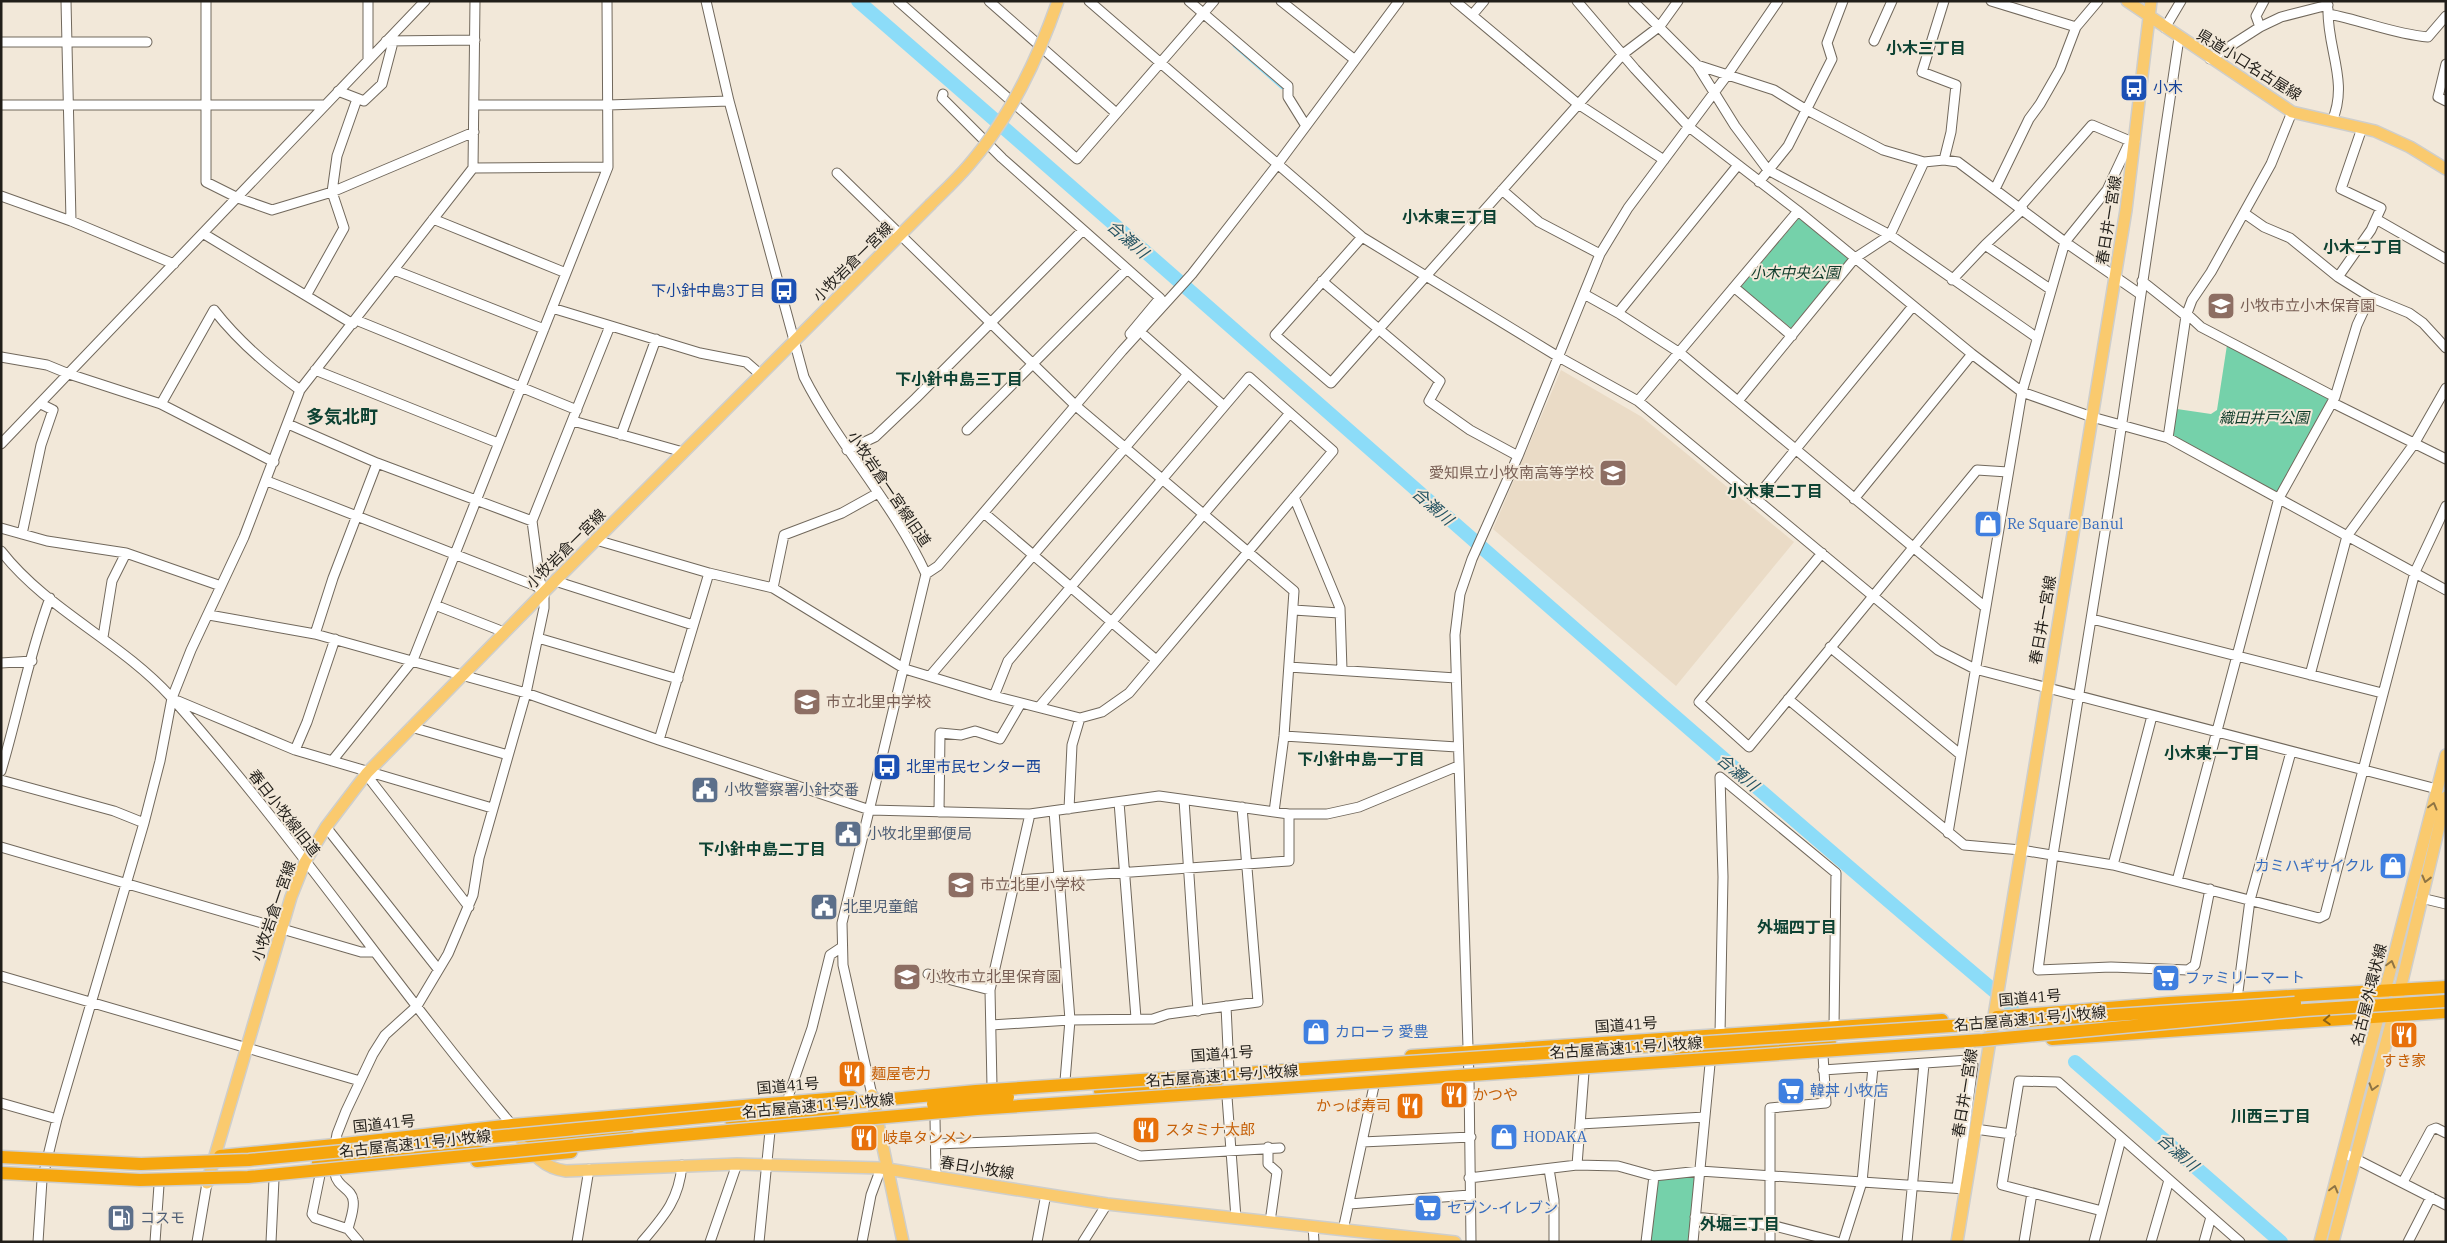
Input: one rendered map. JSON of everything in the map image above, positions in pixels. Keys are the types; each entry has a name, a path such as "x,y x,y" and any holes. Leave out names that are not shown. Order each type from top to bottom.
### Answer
{"highway":[{"name":"国道41号","path":"1,1152 175,1159 336,1146 512,1125 872,1095 1993,1015 2446,987"},
{"name":"名古屋高速11号小牧線","path":"1,1157 140,1164 196,1163 976,1091 2446,994"},
{"name":"名古屋高速11号小牧線","path":"1,1173 98,1179 196,1180 248,1177 977,1109 1983,1040 2305,1010 2446,1001"},
{"path":"1,1177 159,1185 274,1179 534,1156 770,1131 878,1122 1469,1079 1710,1064 2446,1012"},
{"path":"1674,1061 1688,1053 2201,1018 2265,1015 2282,1016 2294,1022"},
{"path":"524,1134 533,1140 702,1122 1100,1091 1346,1069 1355,1064 1381,1062 1387,1058"},
{"path":"1,1166 83,1171 175,1172 240,1169 473,1149 486,1154"}],"main road":[{"name":"小牧岩倉一宮線","path":"207,1183 281,928 306,862 326,827 367,773 411,727 968,166 1019,94 1044,43 1058,1"},
{"name":"県道小口名古屋線","path":"2127,1 2210,59 2292,112 2362,128 2410,147 2446,169"},
{"name":"春日井一宮線","path":"1957,1242 1961,1189 1975,1129 2115,277 2151,1"},
{"name":"名古屋外環状線","path":"2321,1239 2349,1156 2400,990 2442,793 2446,755"},
{"name":"名古屋外環状線","path":"2333,1241 2384,991 2442,793"},
{"path":"872,1095 878,1122 884,1169 903,1242"},
{"name":"春日小牧線","path":"512,1125 534,1156 553,1170 737,1164 884,1169 1107,1204 1455,1242"}],"street":[{"path":"66,1 66,104 70,221"},
{"path":"206,1 206,182 238,198 272,210 332,192 474,132"},
{"path":"368,1 368,60"},
{"path":"1,444 425,1"},
{"path":"38,1242 42,1180 48,1155 144,823 160,761 172,698 192,650 210,615 267,481 300,390 473,168 475,1"},
{"path":"332,761 413,660 608,167 607,1"},
{"name":"小牧岩倉一宮線旧道","path":"706,1 729,101 793,343 804,377 821,411 878,493 919,558 926,574"},
{"path":"898,1 1077,160 1214,1"},
{"path":"989,1 1116,113"},
{"path":"1089,1 1362,237 1557,356 1638,402 1874,595 1938,650 1975,669 2291,752 2363,769 2442,793"},
{"path":"1189,1 1288,86 1288,97 1306,126"},
{"path":"1281,1 1355,60"},
{"path":"872,1095 843,965 842,923 905,669 926,574 938,566 1122,351 1192,274 1277,165 1399,1"},
{"path":"1455,1 1473,14 1578,104 1664,160"},
{"path":"1473,14 1484,1"},
{"path":"1577,1 1689,127 1798,211 1972,354 2022,392 2092,416 2168,438 2446,590"},
{"path":"1634,1 1697,65 1735,126 1768,170 1890,235 2036,337"},
{"path":"1362,237 1275,334 1331,383 1623,54 1660,26 1678,1"},
{"path":"1471,1242 1471,1137 1456,678 1456,617 1460,594 1472,559 1518,456 1600,254 1628,208 1728,74 1778,1"},
{"path":"1759,182 1788,146 1805,109 1832,59 1827,43 1843,1"},
{"path":"1874,42 1892,1"},
{"path":"1944,1 1922,72 1956,85 1951,132 1944,160"},
{"path":"1990,1 2076,27"},
{"path":"1995,189 2028,119 2040,104 2060,69 2076,27 2098,1"},
{"path":"2165,28 2181,1"},
{"path":"2260,27 2256,16 2264,1"},
{"path":"2329,7 2340,90 2332,122"},
{"path":"2210,59 2260,27 2281,17 2329,7 2379,29 2403,35 2428,37 2446,16"},
{"path":"2179,38 2174,87 2142,281 2092,620 2053,855 2037,964 2038,970 2043,972 2111,967 2188,970 2195,965 2210,889"},
{"path":"386,42 475,40"},
{"path":"1,42 147,42"},
{"path":"338,91 364,101 382,84 392,46 386,42"},
{"path":"2446,64 2438,97 2446,101"},
{"path":"1697,65 1774,90 1805,109 1883,150 1924,162 1944,160 1958,162 2065,242 2140,294"},
{"path":"943,94 942,98 1002,158 1160,298 1121,345 1122,351"},
{"path":"307,294 344,228 332,192 337,156 357,99"},
{"path":"474,105 608,105 729,101"},
{"path":"1,105 325,105"},
{"path":"2168,438 2187,315 2192,300 2211,272 2271,164 2292,112"},
{"path":"1948,834 2022,392 2036,337 2065,242 2106,190 2133,141 2092,125 2021,208 1952,280"},
{"path":"2338,277 2376,219 2381,208 2341,189 2362,128"},
{"path":"1738,402 1855,258 1890,235 1924,162"},
{"path":"1618,313 1738,165"},
{"path":"473,168 608,167"},
{"path":"837,173 1076,406 1294,591 1284,736 1274,812"},
{"path":"1502,190 1539,222 1600,254"},
{"path":"1,196 70,221 174,264"},
{"path":"1638,402 1798,211"},
{"path":"2244,213 2264,227 2290,238 2338,277 2370,297 2409,313 2423,323 2446,348"},
{"path":"433,219 566,273"},
{"path":"2376,219 2446,258"},
{"path":"847,450 875,436 916,398 1083,230"},
{"path":"204,234 354,322 577,410"},
{"path":"1984,245 2050,288"},
{"path":"967,430 1128,268"},
{"path":"394,270 544,329"},
{"path":"1322,281 1440,381 1429,401 1470,430 1518,456"},
{"path":"2142,281 2202,327 2414,444 2446,459"},
{"path":"1735,288 1792,336"},
{"path":"1584,294 1618,313 1680,353 1854,500 1985,607"},
{"path":"2177,881 2215,731 2279,498 2334,400 2357,325 2370,297"},
{"path":"1756,499 1794,449 1913,306"},
{"path":"552,308 700,353 746,362 761,375"},
{"path":"161,404 214,310 232,333 266,366 300,390"},
{"path":"336,1146 337,1134 360,1081 385,1035 417,1006 469,907 492,808 526,693 544,608 544,592 539,573 532,521 610,326"},
{"path":"1145,336 1224,406"},
{"path":"621,434 656,339"},
{"path":"1854,500 1972,354"},
{"path":"1,357 47,365 161,404 274,462"},
{"path":"315,370 498,442"},
{"path":"930,676 1188,374"},
{"path":"596,540 709,573 774,588 905,669 994,696 1080,718 1102,712 1129,693 1334,451 1249,377 1008,661 994,696"},
{"path":"2310,675 2347,536 2414,444 2446,388"},
{"path":"22,534 41,445 53,410 41,404"},
{"path":"1039,707 1290,413"},
{"path":"573,421 683,452"},
{"path":"288,424 377,464 477,499 532,521"},
{"path":"316,634 333,578 377,464"},
{"path":"1822,553 1699,702 1749,747 1977,470 2008,472"},
{"path":"267,481 536,586 544,592"},
{"path":"774,588 784,535 842,513 878,493"},
{"path":"1294,497 1340,608 1342,670"},
{"path":"1788,699 1948,834 1964,845 2021,850 2113,865 2319,918 2325,915 2415,572 2446,506"},
{"path":"984,513 1156,659"},
{"path":"1,528 47,541 126,553 221,586"},
{"name":"春日小牧線旧道","path":"1,551 21,575 139,665 172,698 266,810 374,952 512,1125"},
{"path":"104,637 112,581 126,553"},
{"path":"659,740 709,573"},
{"path":"556,581 693,625"},
{"path":"1,771 3,756 32,661 37,633 50,598"},
{"path":"435,606 504,632"},
{"path":"1294,610 1339,613"},
{"path":"210,615 316,634 463,674 526,693 659,740 870,810 1030,814 1159,796 1289,814 1327,814 1359,807 1458,766"},
{"path":"2092,620 2382,693"},
{"path":"538,638 678,679"},
{"path":"295,750 308,722 335,639"},
{"path":"1830,647 1961,754"},
{"path":"1,663 32,661"},
{"path":"1289,667 1456,678"},
{"path":"172,698 192,709 295,750 367,773 492,808"},
{"path":"939,812 940,733 961,735 975,731 1000,739 1021,702"},
{"path":"2113,865 2152,716"},
{"path":"1069,809 1072,745 1080,718"},
{"path":"411,727 508,755"},
{"path":"1284,736 1458,747"},
{"path":"2237,999 2250,900 2291,752"},
{"path":"367,773 469,907"},
{"path":"1720,1034 1723,877 1720,777 1836,873 1834,1027"},
{"path":"1,780 114,811 144,823"},
{"path":"1184,800 1198,1011"},
{"path":"1119,802 1136,1018"},
{"path":"991,1026 1070,1020 1153,1019 1168,1014 1258,1002 1242,808"},
{"path":"1054,810 1070,1020 1065,1081"},
{"path":"992,1086 990,990 1030,814"},
{"path":"1016,880 1289,861 1289,814"},
{"path":"326,827 438,969"},
{"path":"1,847 361,952 374,952"},
{"path":"2421,898 2446,904"},
{"path":"790,1102 789,1094 812,1028 830,955 842,947"},
{"path":"928,974 990,990"},
{"path":"1,976 92,1001 360,1081"},
{"path":"1226,1006 1229,1070"},
{"path":"1770,1242 1770,1108 1826,1103 1822,1056"},
{"path":"1470,1178 1578,1165 1618,1166 1654,1176 1700,1171 1961,1189 1973,1065 1969,1060 1823,1070"},
{"path":"1693,1242 1710,1064"},
{"path":"1907,1242 1924,1064"},
{"path":"1843,1242 1862,1182 1873,1067"},
{"path":"1578,1165 1584,1072"},
{"path":"2102,1211 2002,1185 2019,1082 2058,1082 2240,1242"},
{"path":"1344,1230 1374,1086"},
{"path":"1227,1097 1236,1218"},
{"path":"1,1103 57,1119"},
{"path":"1580,1124 1705,1117"},
{"path":"935,1118 936,1176"},
{"path":"2403,1182 2431,1130 2436,1128 2446,1133"},
{"path":"1975,1129 2011,1134"},
{"path":"759,1242 765,1164 770,1131"},
{"path":"1362,1142 1471,1137"},
{"path":"936,1144 1096,1138 1140,1156 1268,1147 1280,1148"},
{"path":"2094,1242 2121,1139"},
{"path":"1268,1147 1268,1164 1277,1172 1270,1222"},
{"path":"2349,1156 2446,1205"},
{"path":"710,1242 737,1164"},
{"path":"642,1242 665,1215 676,1195 681,1184 682,1165"},
{"path":"577,1242 589,1169"},
{"path":"862,1242 871,1195 884,1169"},
{"path":"1549,1169 1554,1200 1554,1242"},
{"path":"335,1174 336,1181 351,1194 354,1200 348,1228"},
{"path":"320,1175 312,1214 315,1218 348,1228 359,1242"},
{"path":"1646,1242 1654,1176"},
{"path":"271,1242 274,1179"},
{"path":"2151,1242 2169,1180"},
{"path":"198,1242 207,1183"},
{"path":"155,1242 159,1185"},
{"path":"2024,1242 2032,1193"},
{"path":"1037,1242 1046,1194"},
{"path":"1349,1204 1470,1195"},
{"path":"2408,1242 2431,1197"},
{"path":"1083,1242 1107,1204"},
{"path":"1695,1217 1771,1225 1837,1242"},
{"path":"2204,1242 2211,1217"},
{"path":"1313,1226 1314,1242"}],"shaded area":[{"name":"愛知県立小牧南高等学校","path":"1561,370 1642,417 1794,542 1676,686 1493,529"}],"green space":[{"name":"小木中央公園","path":"1799,218 1848,259 1791,328 1741,287"},
{"name":"織田井戸公園","path":"2227,345 2331,399 2277,493 2172,436 2177,409 2211,414 2217,410"},
{"path":"1693,1175 1696,1178 1689,1242 1649,1242 1656,1182 1658,1179"}],"waterway":[{"name":"合瀬川","path":"858,1 1721,757 2012,1006"},
{"path":"1234,46 1282,88"},
{"name":"合瀬川","path":"2075,1062 2281,1242"}],"place":[{"name":"小木","path":"2134,88"},
{"name":"下小針中島3丁目","path":"784,291"},
{"name":"小牧市立小木保育園","path":"2221,306"},
{"name":"愛知県立小牧南高等学校","path":"1613,473"},
{"name":"Re Square Banul","path":"1988,524"},
{"name":"市立北里中学校","path":"807,702"},
{"name":"北里市民センター西","path":"887,767"},
{"name":"小牧警察署小針交番","path":"705,790"},
{"name":"小牧北里郵便局","path":"848,834"},
{"name":"カミハギサイクル","path":"2393,866"},
{"name":"市立北里小学校","path":"961,885"},
{"name":"北里児童館","path":"824,907"},
{"name":"小牧市立北里保育園","path":"907,977"},
{"name":"ファミリーマート","path":"2166,978"},
{"name":"カローラ 愛豊","path":"1316,1032"},
{"name":"すき家","path":"2404,1035"},
{"name":"麺屋壱力","path":"852,1074"},
{"name":"韓丼 小牧店","path":"1791,1091"},
{"name":"かつや","path":"1454,1095"},
{"name":"かっぱ寿司","path":"1410,1106"},
{"name":"スタミナ太郎","path":"1146,1130"},
{"name":"HODAKA","path":"1504,1137"},
{"name":"岐阜タンメン","path":"864,1138"},
{"name":"セブン-イレブン","path":"1428,1208"},
{"name":"コスモ","path":"121,1218"}],"district":[{"name":"小木三丁目","path":"1926,48"},
{"name":"小木東三丁目","path":"1450,217"},
{"name":"小木二丁目","path":"2363,247"},
{"name":"下小針中島三丁目","path":"959,379"},
{"name":"多気北町","path":"342,417"},
{"name":"小木東二丁目","path":"1775,491"},
{"name":"小木東一丁目","path":"2212,753"},
{"name":"下小針中島一丁目","path":"1361,759"},
{"name":"下小針中島二丁目","path":"762,849"},
{"name":"外堀四丁目","path":"1797,927"},
{"name":"川西三丁目","path":"2271,1116"},
{"name":"外堀三丁目","path":"1740,1224"}]}
